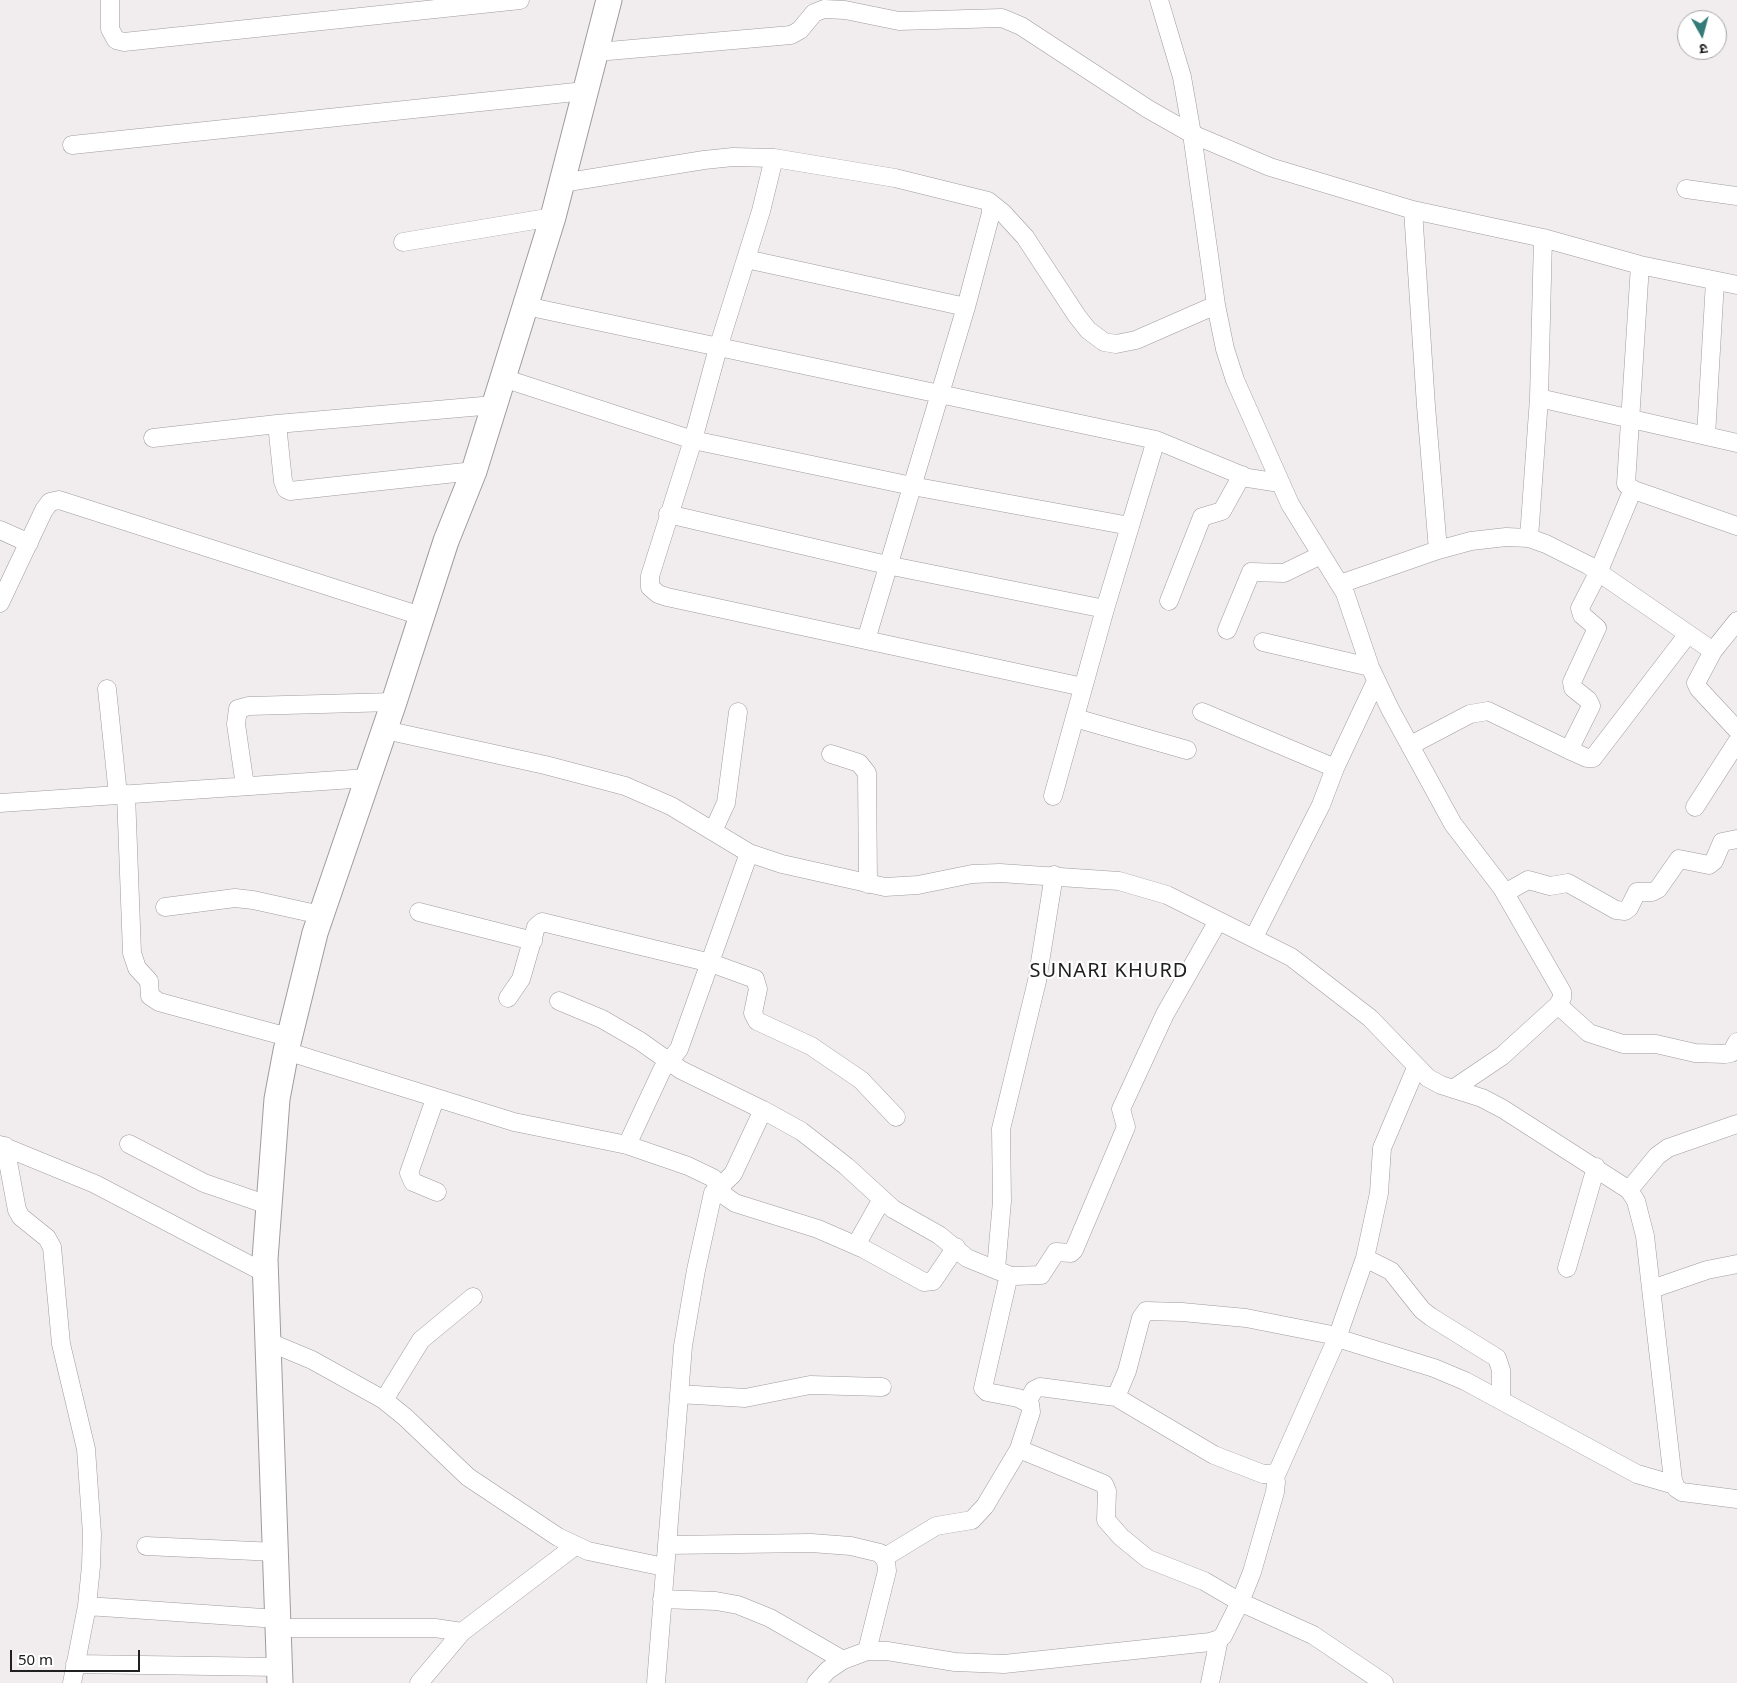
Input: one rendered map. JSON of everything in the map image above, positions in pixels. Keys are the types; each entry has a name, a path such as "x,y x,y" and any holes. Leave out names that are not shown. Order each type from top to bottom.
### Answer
{"street":[{"path":"110,0 110,29 116,40 124,42 520,0"},
{"path":"75,1664 280,1675 265,1273 268,1205 277,1098 287,1044 321,915 385,730 446,541 474,471 526,306 553,218 609,0"},
{"path":"1159,0 1182,78 1192,134 1216,305 1235,380 1280,483 1302,525 1349,600 1373,674 1461,837 1505,892 1562,992 1562,998 1558,1005 1502,1056 1453,1090"},
{"path":"597,52 791,34 800,30 814,13 824,9 845,10 899,21 997,17 1020,26 1141,104 1192,134 1297,176 1414,210 1542,238 1640,265 1737,285"},
{"path":"72,145 585,91"},
{"path":"562,182 716,158 774,158 895,178 982,198 1003,213 1025,236 1077,316 1088,330 1104,342 1116,344 1136,340 1216,305"},
{"path":"774,158 693,440 668,514 649,580 650,587 658,594 1083,687"},
{"path":"1686,189 1737,196"},
{"path":"866,640 887,565 941,395 992,212 991,204"},
{"path":"1414,210 1438,550"},
{"path":"403,242 553,218"},
{"path":"1529,538 1539,398 1542,238"},
{"path":"746,259 966,307"},
{"path":"1640,265 1628,419 1625,480 1627,486 1737,526"},
{"path":"1706,436 1715,281"},
{"path":"526,306 1156,440 1242,475 1260,481 1280,483"},
{"path":"503,378 693,440 912,486 1130,526"},
{"path":"1539,398 1737,443"},
{"path":"153,438 277,424 494,404"},
{"path":"277,424 283,481 286,489 290,491 474,471"},
{"path":"1053,796 1105,609 1156,440"},
{"path":"1169,601 1202,517 1222,511 1242,475"},
{"path":"1569,750 1590,706 1588,700 1573,688 1572,684 1597,628 1580,611 1633,489"},
{"path":"0,603 48,504 56,500 65,501 421,616"},
{"path":"668,514 887,565 1105,609"},
{"path":"0,530 30,543"},
{"path":"1340,584 1438,550 1490,538 1529,538 1569,554 1712,651"},
{"path":"1227,630 1251,572 1288,572 1321,555"},
{"path":"1737,622 1712,651 1696,683 1699,690 1737,730"},
{"path":"1411,745 1470,714 1488,711 1587,758 1596,757 1688,634"},
{"path":"1262,642 1373,674"},
{"path":"1254,937 1320,804 1373,674"},
{"path":"107,689 122,795 132,953 137,968 148,980 150,996 160,1002 287,1044 435,1099 538,1128 627,1145 704,1172 713,1178 728,1198 739,1205 818,1229 856,1245 928,1282 934,1279 956,1247"},
{"path":"245,786 236,718 238,709 249,706 394,702"},
{"path":"713,831 726,803 738,712"},
{"path":"1202,712 1335,768"},
{"path":"1075,718 1187,750"},
{"path":"385,730 545,765 625,786 671,806 749,853 782,864 885,887 918,885 986,873 1054,875 1119,881 1167,894 1291,957 1352,1003 1390,1038 1416,1068 1434,1082 1453,1090 1482,1098 1503,1109 1596,1167 1629,1190 1642,1222 1652,1289 1671,1473 1675,1486"},
{"path":"1695,807 1737,742"},
{"path":"831,754 859,763 867,773 868,884"},
{"path":"0,803 368,778"},
{"path":"1505,892 1528,880 1550,886 1566,882 1616,910 1625,911 1629,908 1637,892 1653,892 1658,889 1679,859 1709,865 1714,861 1722,842 1737,839"},
{"path":"627,1145 662,1070 679,1049 749,853"},
{"path":"1027,1402 987,1392 983,1388 1008,1279 1004,1272 1001,1129 1037,981 1054,875"},
{"path":"165,907 235,898 254,900 321,915"},
{"path":"419,912 532,941"},
{"path":"559,1002 613,1025 646,1045 668,1062 763,1110 824,1147 898,1212 940,1235 967,1258 1004,1272 1041,1275 1056,1252 1071,1253 1074,1250 1126,1127 1121,1109 1165,1014 1218,921"},
{"path":"508,998 521,978 539,923 546,922 711,963 749,976 756,981 758,989 753,1013 756,1022 811,1046 861,1080 896,1117"},
{"path":"1558,1005 1589,1033 1623,1044 1656,1044 1695,1053 1728,1054 1732,1052 1737,1042"},
{"path":"1027,1402 1035,1389 1040,1387 1116,1396 1214,1455 1263,1474 1273,1474 1279,1469 1337,1337 1366,1258 1379,1193 1382,1148 1416,1068"},
{"path":"435,1099 409,1173 413,1182 437,1192"},
{"path":"656,1683 679,1394 684,1346 696,1270 712,1197 719,1186 733,1174 763,1110"},
{"path":"1629,1190 1657,1156 1668,1148 1737,1124"},
{"path":"129,1144 204,1183 268,1205"},
{"path":"2,1146 95,1184 265,1273"},
{"path":"2,1146 18,1214 47,1238 53,1250 61,1344 86,1449 92,1542 87,1606 72,1683"},
{"path":"1567,1268 1596,1167"},
{"path":"856,1245 882,1199"},
{"path":"1366,1258 1390,1271 1426,1313 1496,1358 1501,1370 1500,1399"},
{"path":"1652,1289 1707,1270 1737,1264"},
{"path":"384,1400 421,1340 473,1297"},
{"path":"1116,1396 1127,1371 1141,1318 1146,1311 1182,1312 1246,1318 1337,1337 1434,1368 1500,1399 1630,1471 1655,1481 1675,1486 1682,1492 1737,1499"},
{"path":"269,1342 312,1360 384,1400 405,1417 468,1477 575,1546 599,1554 664,1567"},
{"path":"679,1394 745,1398 810,1385 882,1387"},
{"path":"884,1557 936,1526 972,1520 985,1506 1019,1449 1031,1412 1027,1402"},
{"path":"1019,1449 1104,1484 1107,1491 1106,1520 1134,1549 1156,1563 1204,1581 1240,1602 1313,1635 1379,1682"},
{"path":"816,1683 828,1670 850,1655 867,1651 887,1651 955,1662 1004,1664 1201,1643 1219,1639 1223,1636 1240,1602 1252,1572 1276,1492 1276,1482 1273,1474"},
{"path":"667,1545 811,1543 870,1550 884,1557"},
{"path":"146,1546 276,1552"},
{"path":"419,1683 462,1632 575,1546"},
{"path":"867,1651 887,1571 884,1557"},
{"path":"662,1600 716,1600 738,1605 770,1618 843,1660"},
{"path":"87,1606 278,1623 435,1628 462,1632"},
{"path":"1210,1683 1219,1639"}],"district":[{"name":"SUNARI KHURD","path":"1109,971"}]}
